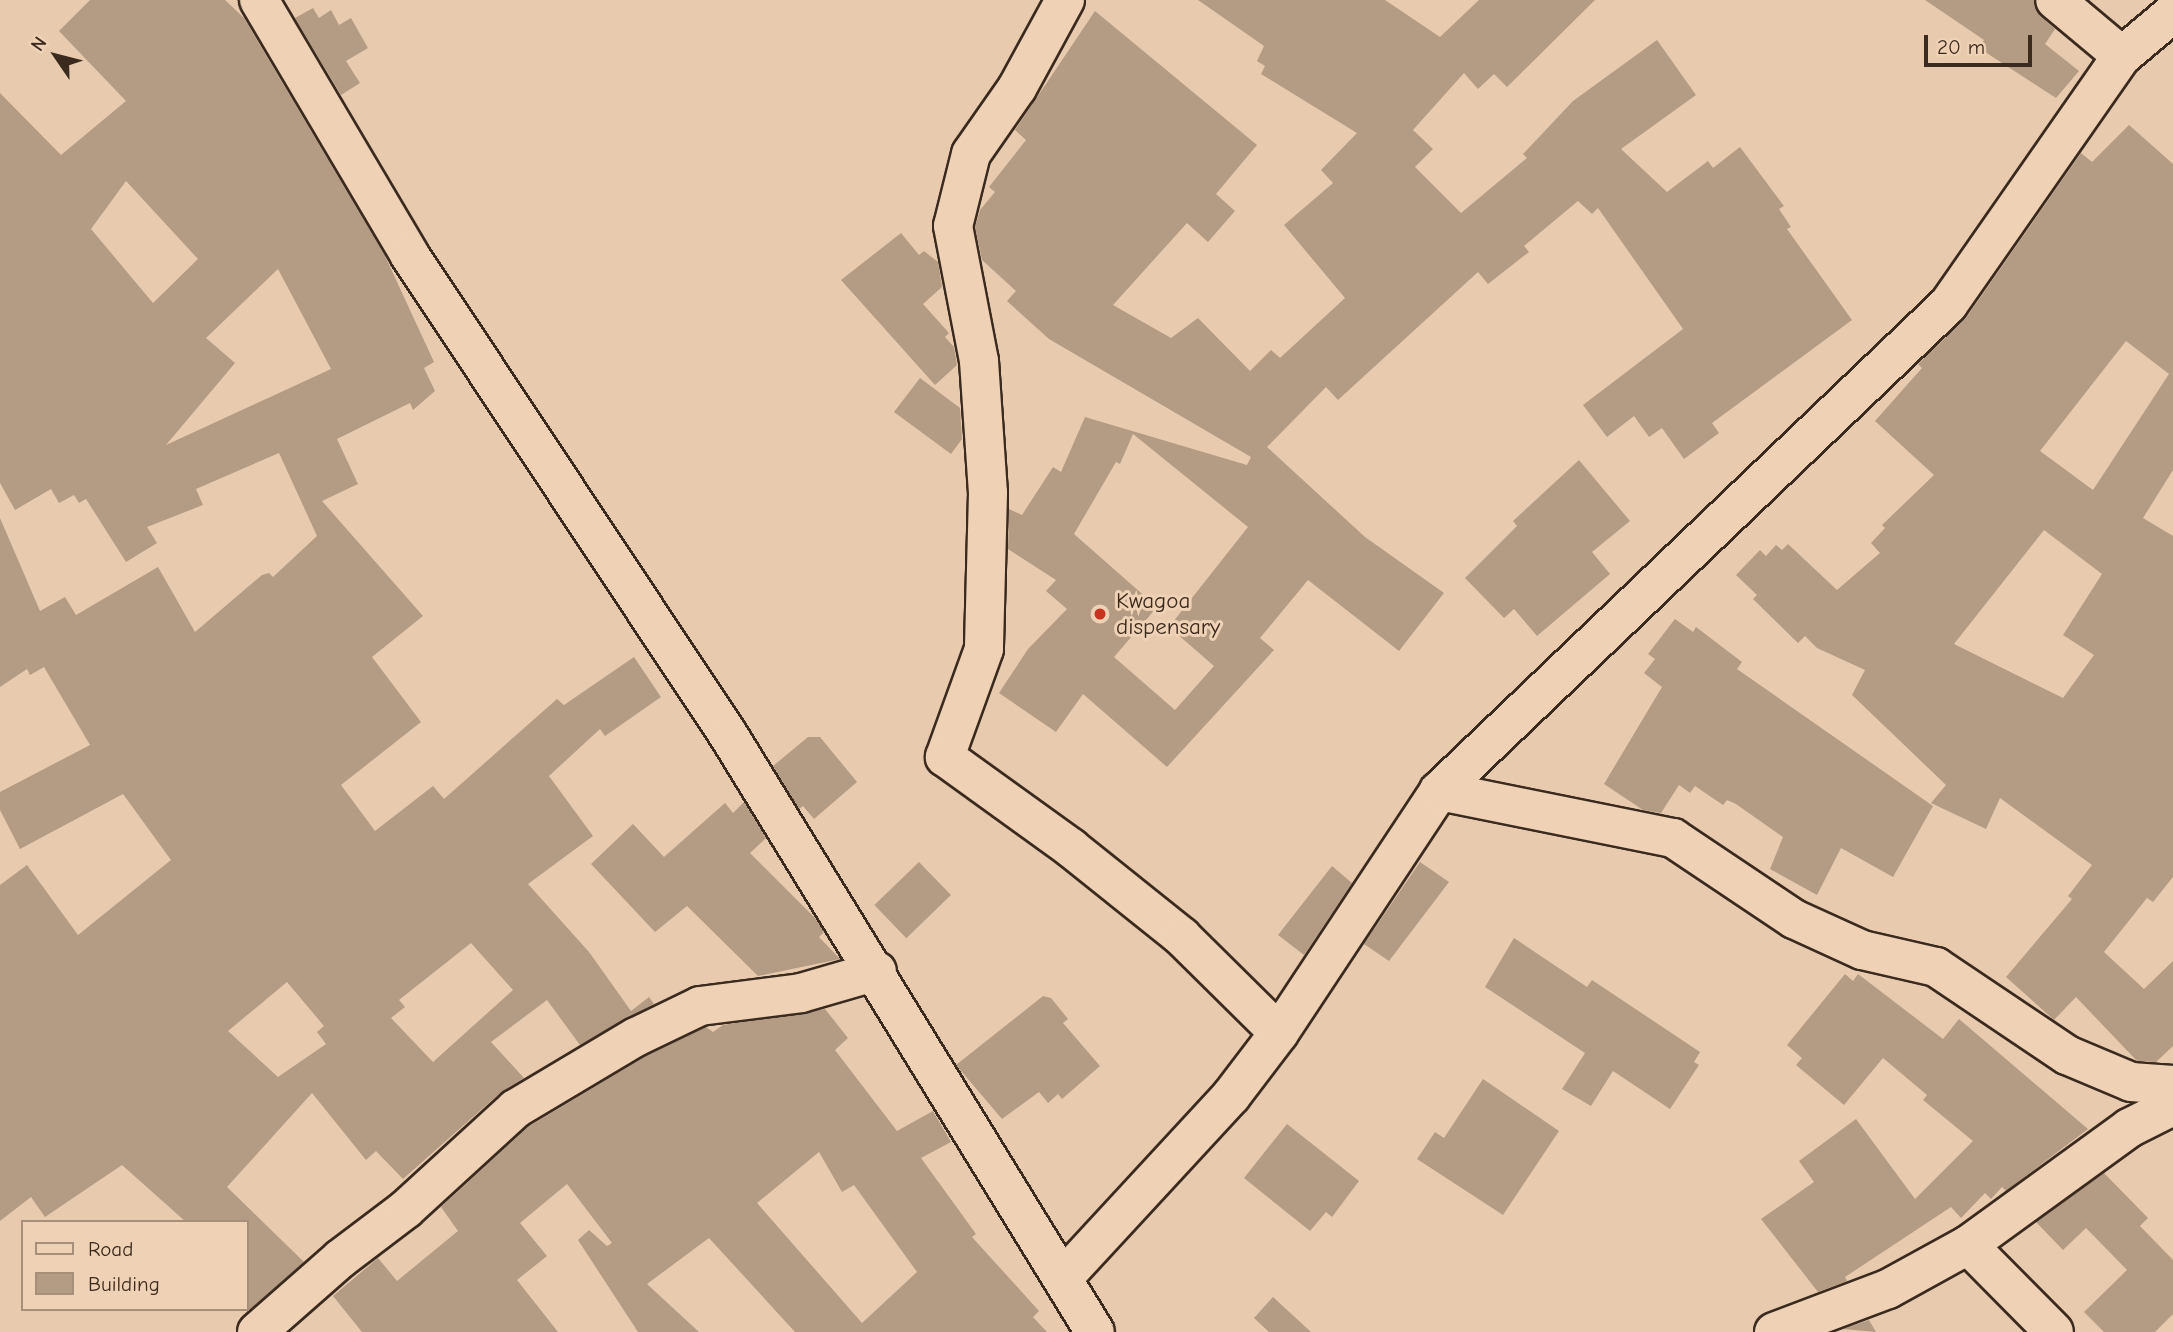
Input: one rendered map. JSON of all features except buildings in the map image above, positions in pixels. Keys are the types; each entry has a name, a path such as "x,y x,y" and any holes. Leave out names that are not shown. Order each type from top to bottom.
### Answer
{"street":[{"path":"259,0 410,254 729,736 877,971 1095,1332"},
{"path":"1065,0 1017,88 971,154 953,226 979,361 987,506 984,649 945,757 1182,937 1279,1033"},
{"path":"2055,0 2122,56"},
{"path":"1063,1278 1231,1096 1279,1033 1439,791 1948,305 2122,56 2173,13"},
{"path":"1439,791 1673,838 1794,919 1862,950 1937,967 2067,1055 2131,1082 2173,1085"},
{"path":"257,1332 340,1259 406,1209 515,1109 636,1037 701,1006 802,993 877,971"},
{"path":"1774,1332 1888,1289 1968,1244 2129,1128 2173,1106"},
{"path":"1968,1244 2054,1332"}],"place":[{"name":"Kwagoa dispensary","path":"1100,614"}]}
